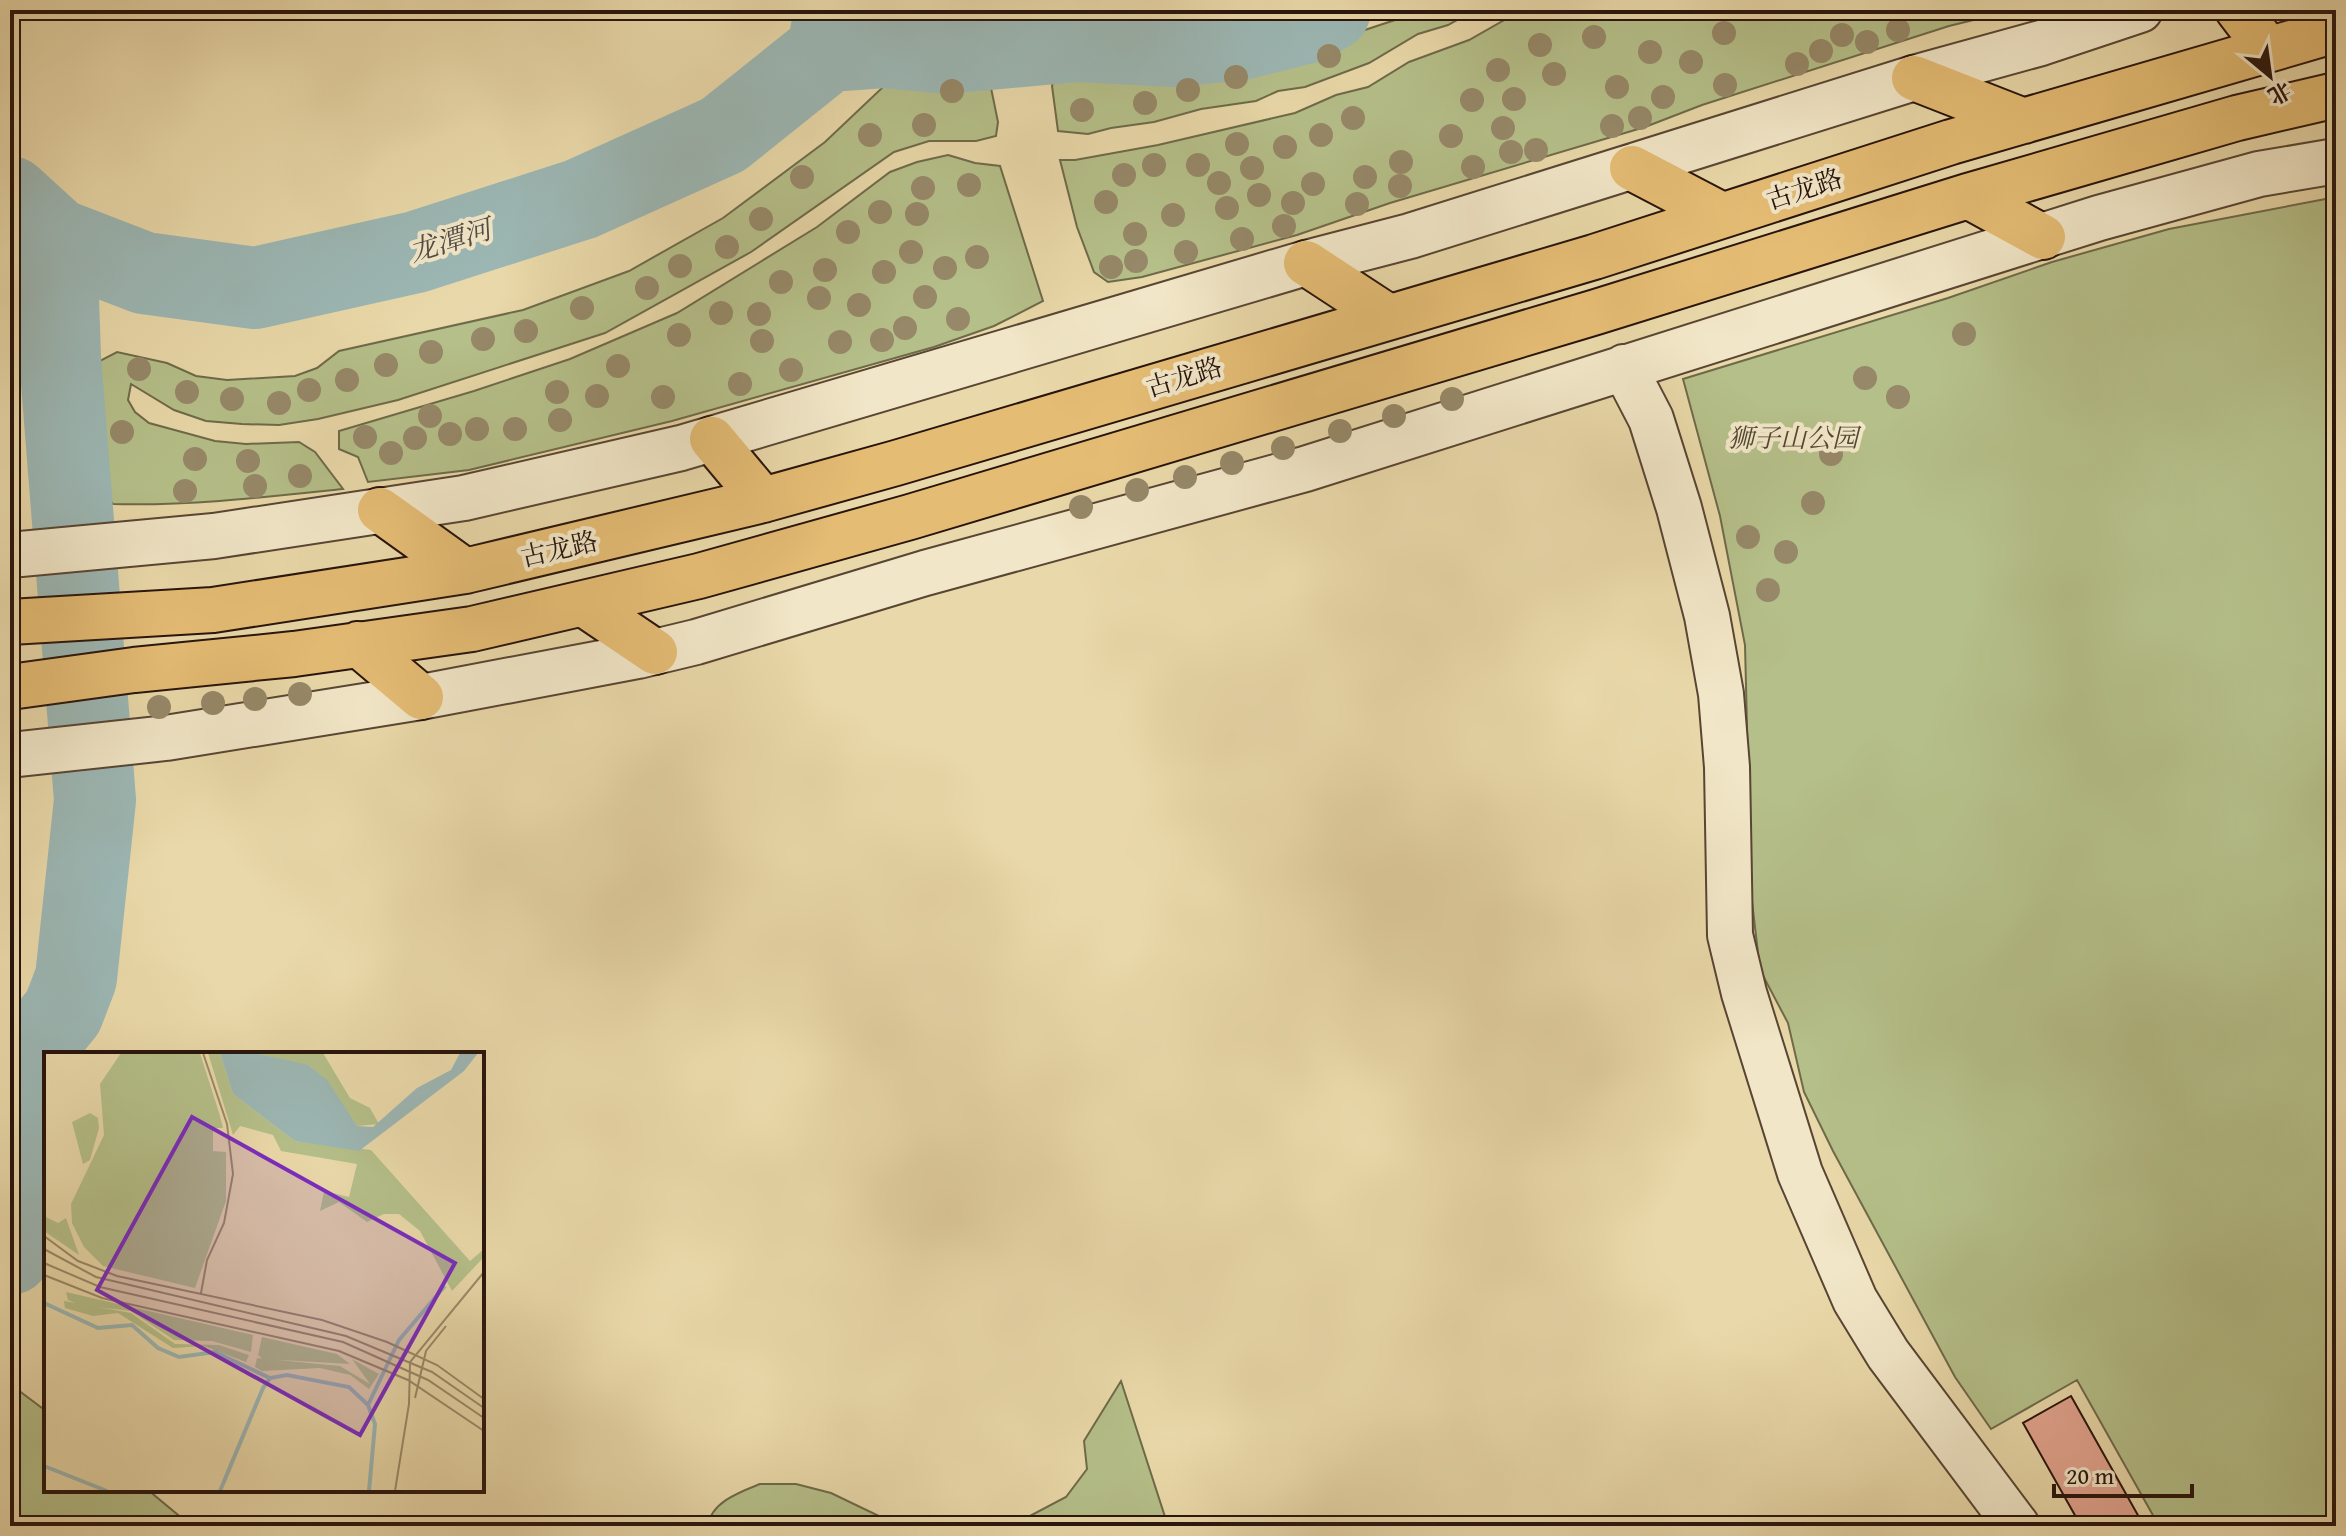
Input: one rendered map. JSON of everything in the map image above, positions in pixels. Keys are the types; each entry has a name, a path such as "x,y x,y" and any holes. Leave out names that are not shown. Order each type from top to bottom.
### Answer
{"main road":[{"path":"2238,10 2267,48"},
{"name":"古龙路","path":"10,622 213,610 465,571 763,500 1594,257 2024,121 2336,30"},
{"path":"1914,78 2024,121"},
{"path":"10,687 472,629 699,576 910,517 1596,312 1968,196 2237,118 2336,95"},
{"path":"1632,168 1722,215"},
{"path":"1968,196 2043,237"},
{"path":"1306,263 1387,316"},
{"path":"712,439 763,500"},
{"path":"380,510 465,571"},
{"path":"584,604 655,652"},
{"path":"358,644 421,697"}],"street":[{"path":"10,555 214,536 464,498 712,439 1306,263 1410,236 2140,10"},
{"path":"10,755 166,738 421,697 655,652 1086,528 1305,469 2099,218 2259,174 2336,161"},
{"path":"1624,367 1651,419 1679,508 1707,616 1721,694 1727,767 1730,935 1744,993 1800,1173 1855,1300 1888,1354 2017,1526"}],"green space":[{"path":"1417,10 1475,10 1448,25 1418,34 1369,63 1305,87 1278,91 1256,101 1201,109 1154,122 1088,134 1058,131 1052,86 1055,74 1083,63 1157,75 1183,73 1233,61 1259,65"},
{"path":"1522,10 2014,10 1949,26 1702,105 1645,127 1390,203 1297,235 1142,277 1108,282 1094,272 1077,227 1060,160 1158,145 1295,113 1336,95 1368,87 1409,62 1469,40"},
{"path":"976,67 989,78 998,122 996,136 976,141 929,141 894,152 751,252 605,333 398,400 279,425 206,421 174,410 131,384 128,400 135,412 149,423 215,441 246,444 299,442 315,452 343,489 171,504 113,504 103,492 92,365 117,352 167,363 196,376 227,380 295,376 317,368 339,351 523,310 629,271 723,218 825,142 883,87 910,72"},
{"path":"948,155 1000,166 1043,301 994,326 934,347 672,421 469,470 368,482 358,457 339,449 339,431 570,359 677,313 817,227 890,172"},
{"name":"狮子山公园","path":"2336,197 2336,1526 2159,1526 2077,1380 1991,1429 1955,1377 1804,1092 1788,1023 1760,970 1751,893 1745,645 1720,516 1683,379 1948,298 2052,262 2169,229"},
{"path":"1121,1381 1168,1526 950,1526 1028,1517 1066,1497 1087,1469 1084,1441"},
{"path":"10,1384 44,1410 44,1492 150,1492 183,1519 203,1526 10,1526"},
{"path":"760,1484 796,1484 831,1493 883,1518 928,1526 708,1526 720,1504"}],"building":[{"path":"2071,1396 2144,1526 2081,1526 2023,1423"}],"waterway":[{"name":"龙潭河","path":"10,197 56,239 144,273 255,288 416,252 581,199 723,135 828,51 835,10"},
{"path":"828,51 884,47 945,53 1077,41 1174,46 1241,39 1309,22 1330,10"},
{"path":"44,1120 32,1065 40,1040 63,1012 76,978 95,800 60,357 56,239"},
{"path":"10,1254 44,1158"}]}
